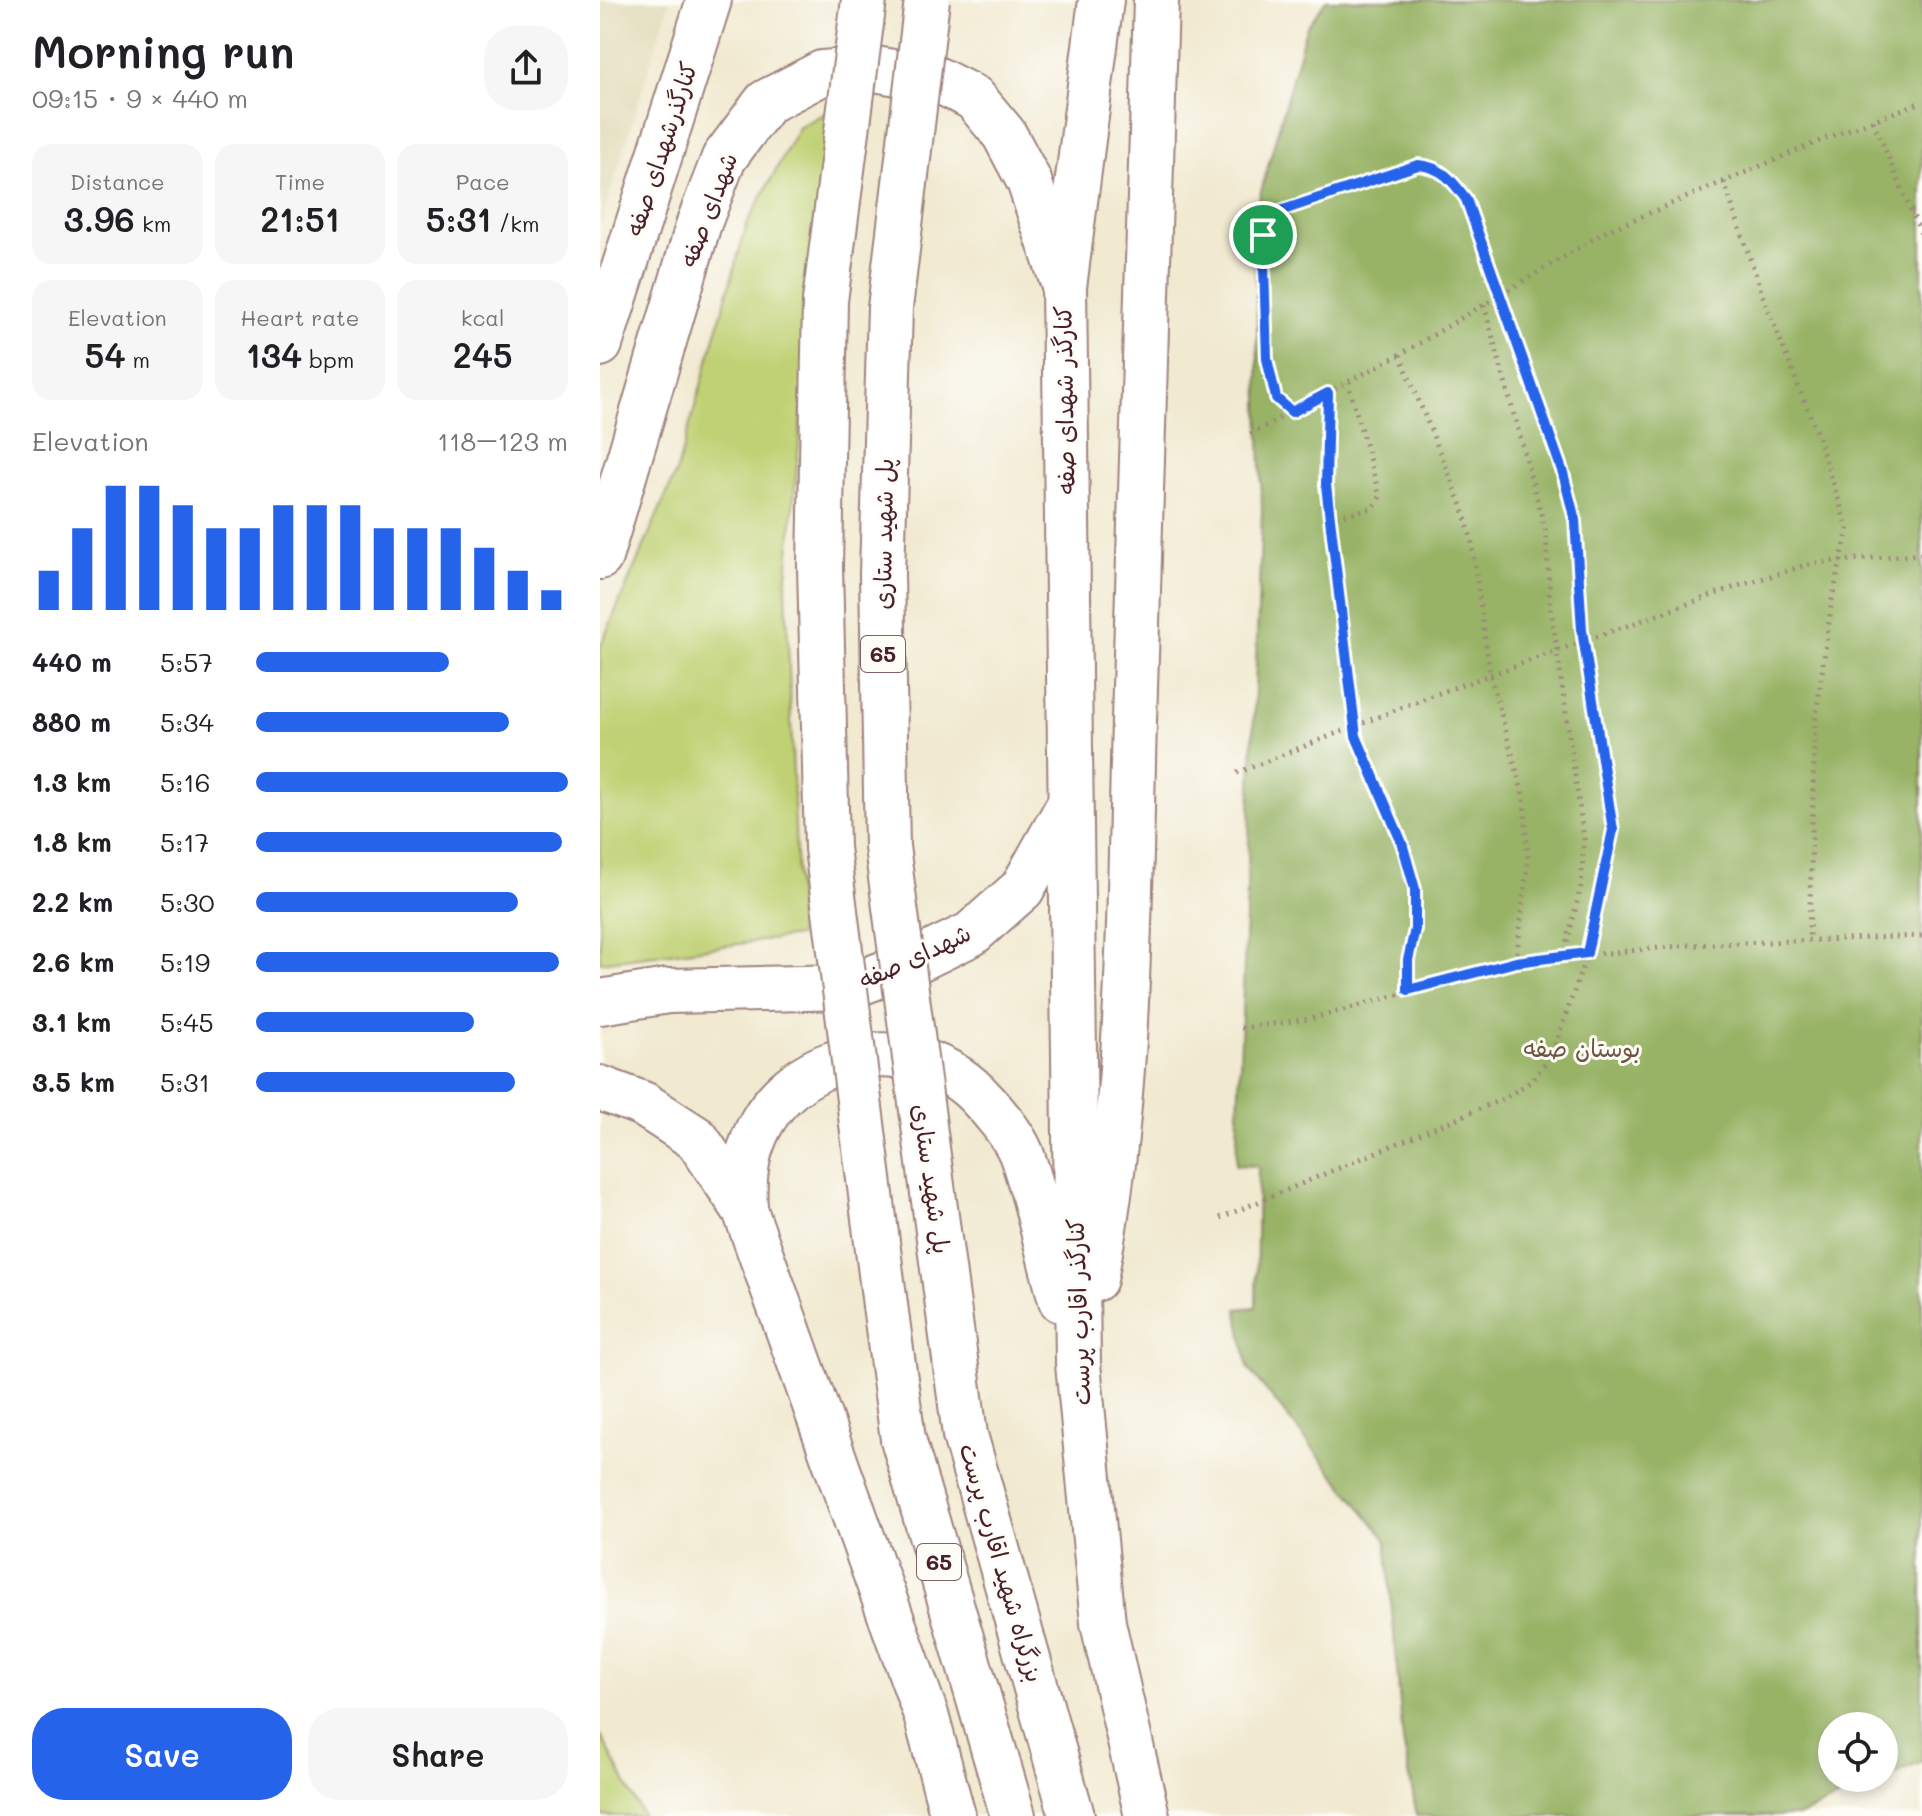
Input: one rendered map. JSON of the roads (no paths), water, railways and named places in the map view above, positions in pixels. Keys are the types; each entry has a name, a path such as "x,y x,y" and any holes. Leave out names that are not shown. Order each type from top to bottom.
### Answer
{"main road":[{"name":"کنارگذرشهدای صفه","path":"600,344 709,0"},
{"name":"65","path":"864,0 825,301 820,567 827,848 903,1439 1013,1816"},
{"name":"پل شهید ستاری","path":"927,0 890,308 882,574 885,771 887,847 948,1306"},
{"name":"کنارگذر شهدای صفه","path":"1071,803 1064,287 1101,0"},
{"path":"1078,1364 1109,1209 1132,913 1134,724 1156,0"},
{"name":"شهدای صفه","path":"600,557 699,223 724,158 766,102 822,73 875,69 938,80 974,98 1004,134 1029,181 1064,287"},
{"name":"شهدای صفه","path":"600,1002 668,991 849,987 909,964 971,934 1022,889 1071,803"},
{"name":"کنارگذر اقارب پرست","path":"1071,803 1078,1364 1103,1623 1147,1816"},
{"path":"745,1210 744,1176 752,1143 768,1113 791,1087 809,1075 851,1057 885,1054 919,1060 950,1073 977,1094 1020,1151 1078,1364"},
{"path":"600,1088 643,1104 697,1139 745,1210 926,1715 953,1816"},
{"name":"بزرگراه شهید اقارب پرست","path":"948,1306 965,1435 1072,1816"}],"park label":[{"name":"بوستان صفه","path":"1582,1049"}]}
